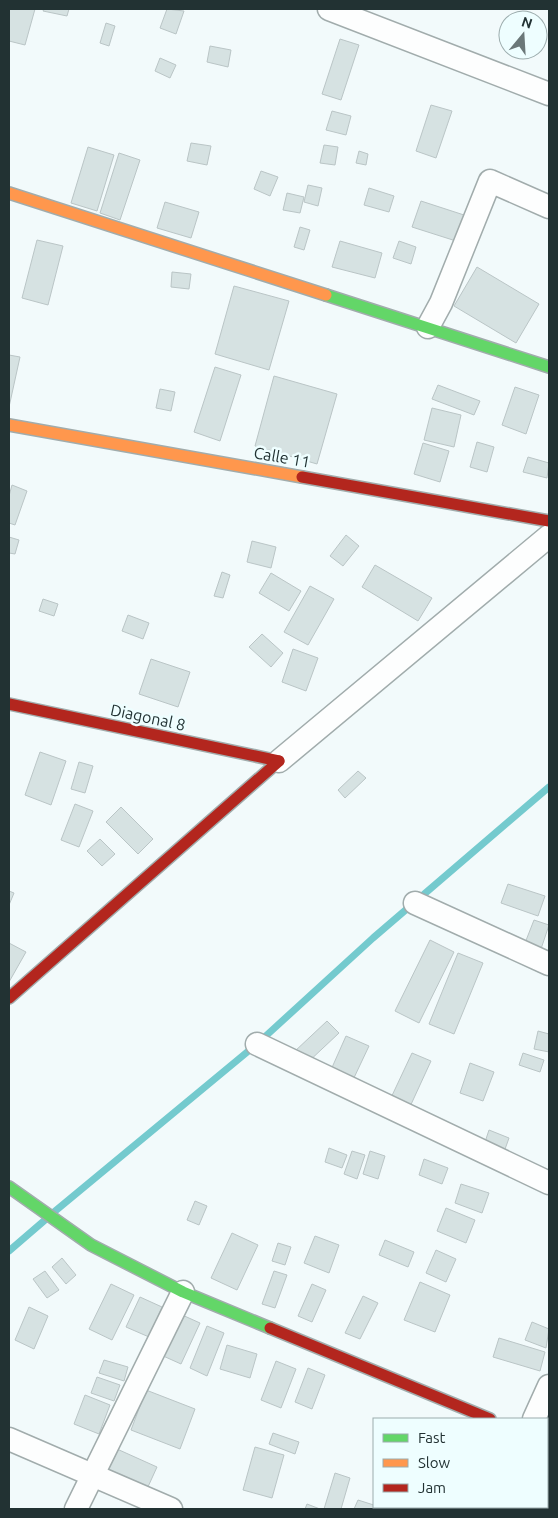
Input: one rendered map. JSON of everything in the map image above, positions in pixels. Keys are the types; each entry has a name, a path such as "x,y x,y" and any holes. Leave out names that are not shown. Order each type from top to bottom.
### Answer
{"street":[{"path":"329,9 549,94"},
{"path":"428,327 441,302 490,181 549,207"},
{"path":"9,193 549,367"},
{"name":"Calle 11","path":"9,425 549,521"},
{"path":"9,998 279,760 549,536"},
{"name":"Diagonal 8","path":"9,705 279,760"},
{"path":"415,903 549,964"},
{"path":"258,1044 549,1182"},
{"path":"9,1187 91,1246 183,1292 488,1418"},
{"path":"76,1509 183,1292"},
{"path":"534,1418 549,1386"},
{"path":"9,1438 171,1509"}],"building":[{"path":"9,9 35,9 25,45 9,41"},
{"path":"44,9 69,9 67,16 43,11"},
{"path":"167,9 184,11 176,34 160,28"},
{"path":"106,23 115,26 109,46 100,43"},
{"path":"340,39 359,45 341,100 322,94"},
{"path":"210,46 231,50 228,67 207,62"},
{"path":"160,58 176,65 170,78 155,71"},
{"path":"431,105 452,111 436,158 416,151"},
{"path":"332,111 351,116 346,135 326,130"},
{"path":"191,143 211,146 207,165 187,161"},
{"path":"324,145 338,147 335,165 320,163"},
{"path":"88,147 114,155 97,211 71,203"},
{"path":"359,151 368,154 366,165 356,163"},
{"path":"119,153 140,160 120,220 100,213"},
{"path":"261,171 278,177 270,196 254,189"},
{"path":"308,185 322,188 318,206 304,202"},
{"path":"369,188 394,196 389,212 364,205"},
{"path":"287,193 304,197 300,213 283,210"},
{"path":"421,201 464,215 456,241 412,227"},
{"path":"165,202 199,212 191,238 157,228"},
{"path":"300,227 310,230 304,250 294,247"},
{"path":"37,240 63,246 48,305 22,298"},
{"path":"340,241 382,253 375,278 332,267"},
{"path":"399,241 416,247 411,264 393,258"},
{"path":"477,267 539,304 516,343 454,306"},
{"path":"172,272 191,274 189,289 171,287"},
{"path":"234,286 289,301 269,370 215,354"},
{"path":"9,355 20,357 9,407"},
{"path":"215,367 241,375 220,441 194,432"},
{"path":"274,376 337,394 317,464 255,446"},
{"path":"438,385 480,401 474,415 432,399"},
{"path":"515,387 539,395 526,434 502,425"},
{"path":"160,389 175,392 171,411 156,408"},
{"path":"432,408 461,415 454,447 424,440"},
{"path":"477,442 494,447 487,472 470,467"},
{"path":"423,443 449,451 440,482 414,474"},
{"path":"528,457 549,463 547,478 523,472"},
{"path":"12,485 27,491 15,525 9,523 9,496"},
{"path":"346,535 359,546 343,566 330,556"},
{"path":"9,537 19,540 15,554 9,553"},
{"path":"252,541 276,547 271,568 247,562"},
{"path":"375,565 432,598 418,621 362,587"},
{"path":"222,572 230,575 223,598 214,596"},
{"path":"271,573 301,591 289,611 259,593"},
{"path":"310,586 334,599 308,645 284,632"},
{"path":"43,599 58,604 54,616 39,611"},
{"path":"128,615 149,623 143,639 122,631"},
{"path":"262,634 283,653 271,667 249,647"},
{"path":"293,649 318,658 306,691 282,682"},
{"path":"151,659 190,672 178,707 139,694"},
{"path":"40,752 66,761 51,805 25,795"},
{"path":"79,762 93,766 85,793 71,789"},
{"path":"358,771 366,778 345,798 338,790"},
{"path":"75,804 93,811 79,847 61,840"},
{"path":"121,807 153,839 138,854 106,822"},
{"path":"100,839 115,854 102,866 87,851"},
{"path":"508,884 545,896 538,916 501,903"},
{"path":"9,891 14,893 9,905"},
{"path":"534,920 549,925 541,949 525,943"},
{"path":"430,940 454,952 419,1023 395,1011"},
{"path":"9,943 26,952 9,982"},
{"path":"458,953 483,963 454,1034 429,1024"},
{"path":"327,1021 339,1033 306,1064 294,1052"},
{"path":"538,1031 549,1034 549,1052 534,1049"},
{"path":"346,1036 369,1046 352,1082 330,1072"},
{"path":"412,1053 431,1061 408,1111 389,1102"},
{"path":"523,1053 544,1060 540,1072 519,1065"},
{"path":"470,1063 494,1072 483,1101 460,1093"},
{"path":"489,1130 509,1138 504,1152 484,1145"},
{"path":"329,1148 347,1155 342,1168 325,1162"},
{"path":"352,1151 365,1155 357,1179 344,1174"},
{"path":"370,1151 385,1156 378,1179 363,1174"},
{"path":"424,1159 448,1168 442,1184 419,1175"},
{"path":"461,1184 489,1193 482,1213 455,1203"},
{"path":"195,1201 207,1206 199,1225 187,1220"},
{"path":"446,1208 475,1220 466,1243 437,1231"},
{"path":"232,1233 258,1245 237,1290 211,1278"},
{"path":"315,1236 339,1245 329,1273 304,1263"},
{"path":"385,1240 414,1252 408,1267 379,1255"},
{"path":"278,1243 291,1247 285,1265 272,1261"},
{"path":"436,1250 456,1259 446,1282 426,1273"},
{"path":"62,1258 76,1275 66,1284 52,1267"},
{"path":"45,1271 59,1290 47,1298 33,1279"},
{"path":"274,1271 287,1275 275,1308 262,1304"},
{"path":"420,1282 450,1295 435,1332 404,1320"},
{"path":"111,1284 134,1295 112,1340 89,1329"},
{"path":"312,1284 326,1290 312,1322 298,1316"},
{"path":"363,1296 378,1303 360,1339 345,1333"},
{"path":"140,1297 162,1307 149,1337 126,1327"},
{"path":"29,1307 48,1316 34,1349 15,1340"},
{"path":"180,1314 200,1323 181,1364 161,1355"},
{"path":"532,1322 549,1329 546,1348 525,1340"},
{"path":"207,1326 224,1333 207,1376 190,1368"},
{"path":"499,1338 545,1352 540,1371 493,1357"},
{"path":"227,1345 257,1354 250,1378 220,1369"},
{"path":"104,1360 128,1367 124,1381 99,1373"},
{"path":"276,1361 296,1369 281,1408 261,1400"},
{"path":"308,1368 325,1375 312,1409 295,1402"},
{"path":"97,1377 120,1385 114,1401 91,1393"},
{"path":"146,1390 195,1409 180,1449 131,1430"},
{"path":"85,1395 110,1405 99,1434 74,1424"},
{"path":"273,1433 299,1442 295,1454 269,1444"},
{"path":"255,1447 284,1455 272,1498 243,1490"},
{"path":"117,1449 157,1467 147,1489 107,1471"},
{"path":"335,1473 350,1478 341,1509 324,1509"},
{"path":"549,1476 549,1509 519,1509 548,1508"},
{"path":"358,1500 373,1505 373,1508 380,1508 379,1509 354,1509"},
{"path":"307,1504 320,1509 305,1509"}],"waterway":[{"path":"54,1212 257,1044 373,938 549,787"},
{"path":"9,1251 45,1220"}],"traffic: fast":[{"path":"326,295 549,367"},
{"path":"9,1187 91,1245 183,1292 270,1328"}],"traffic: slow":[{"path":"9,193 326,295"},
{"path":"9,425 302,477"}],"traffic: jam":[{"path":"302,477 549,521"},
{"path":"9,704 279,761"},
{"path":"9,998 279,761"},
{"path":"270,1328 488,1418"}]}
